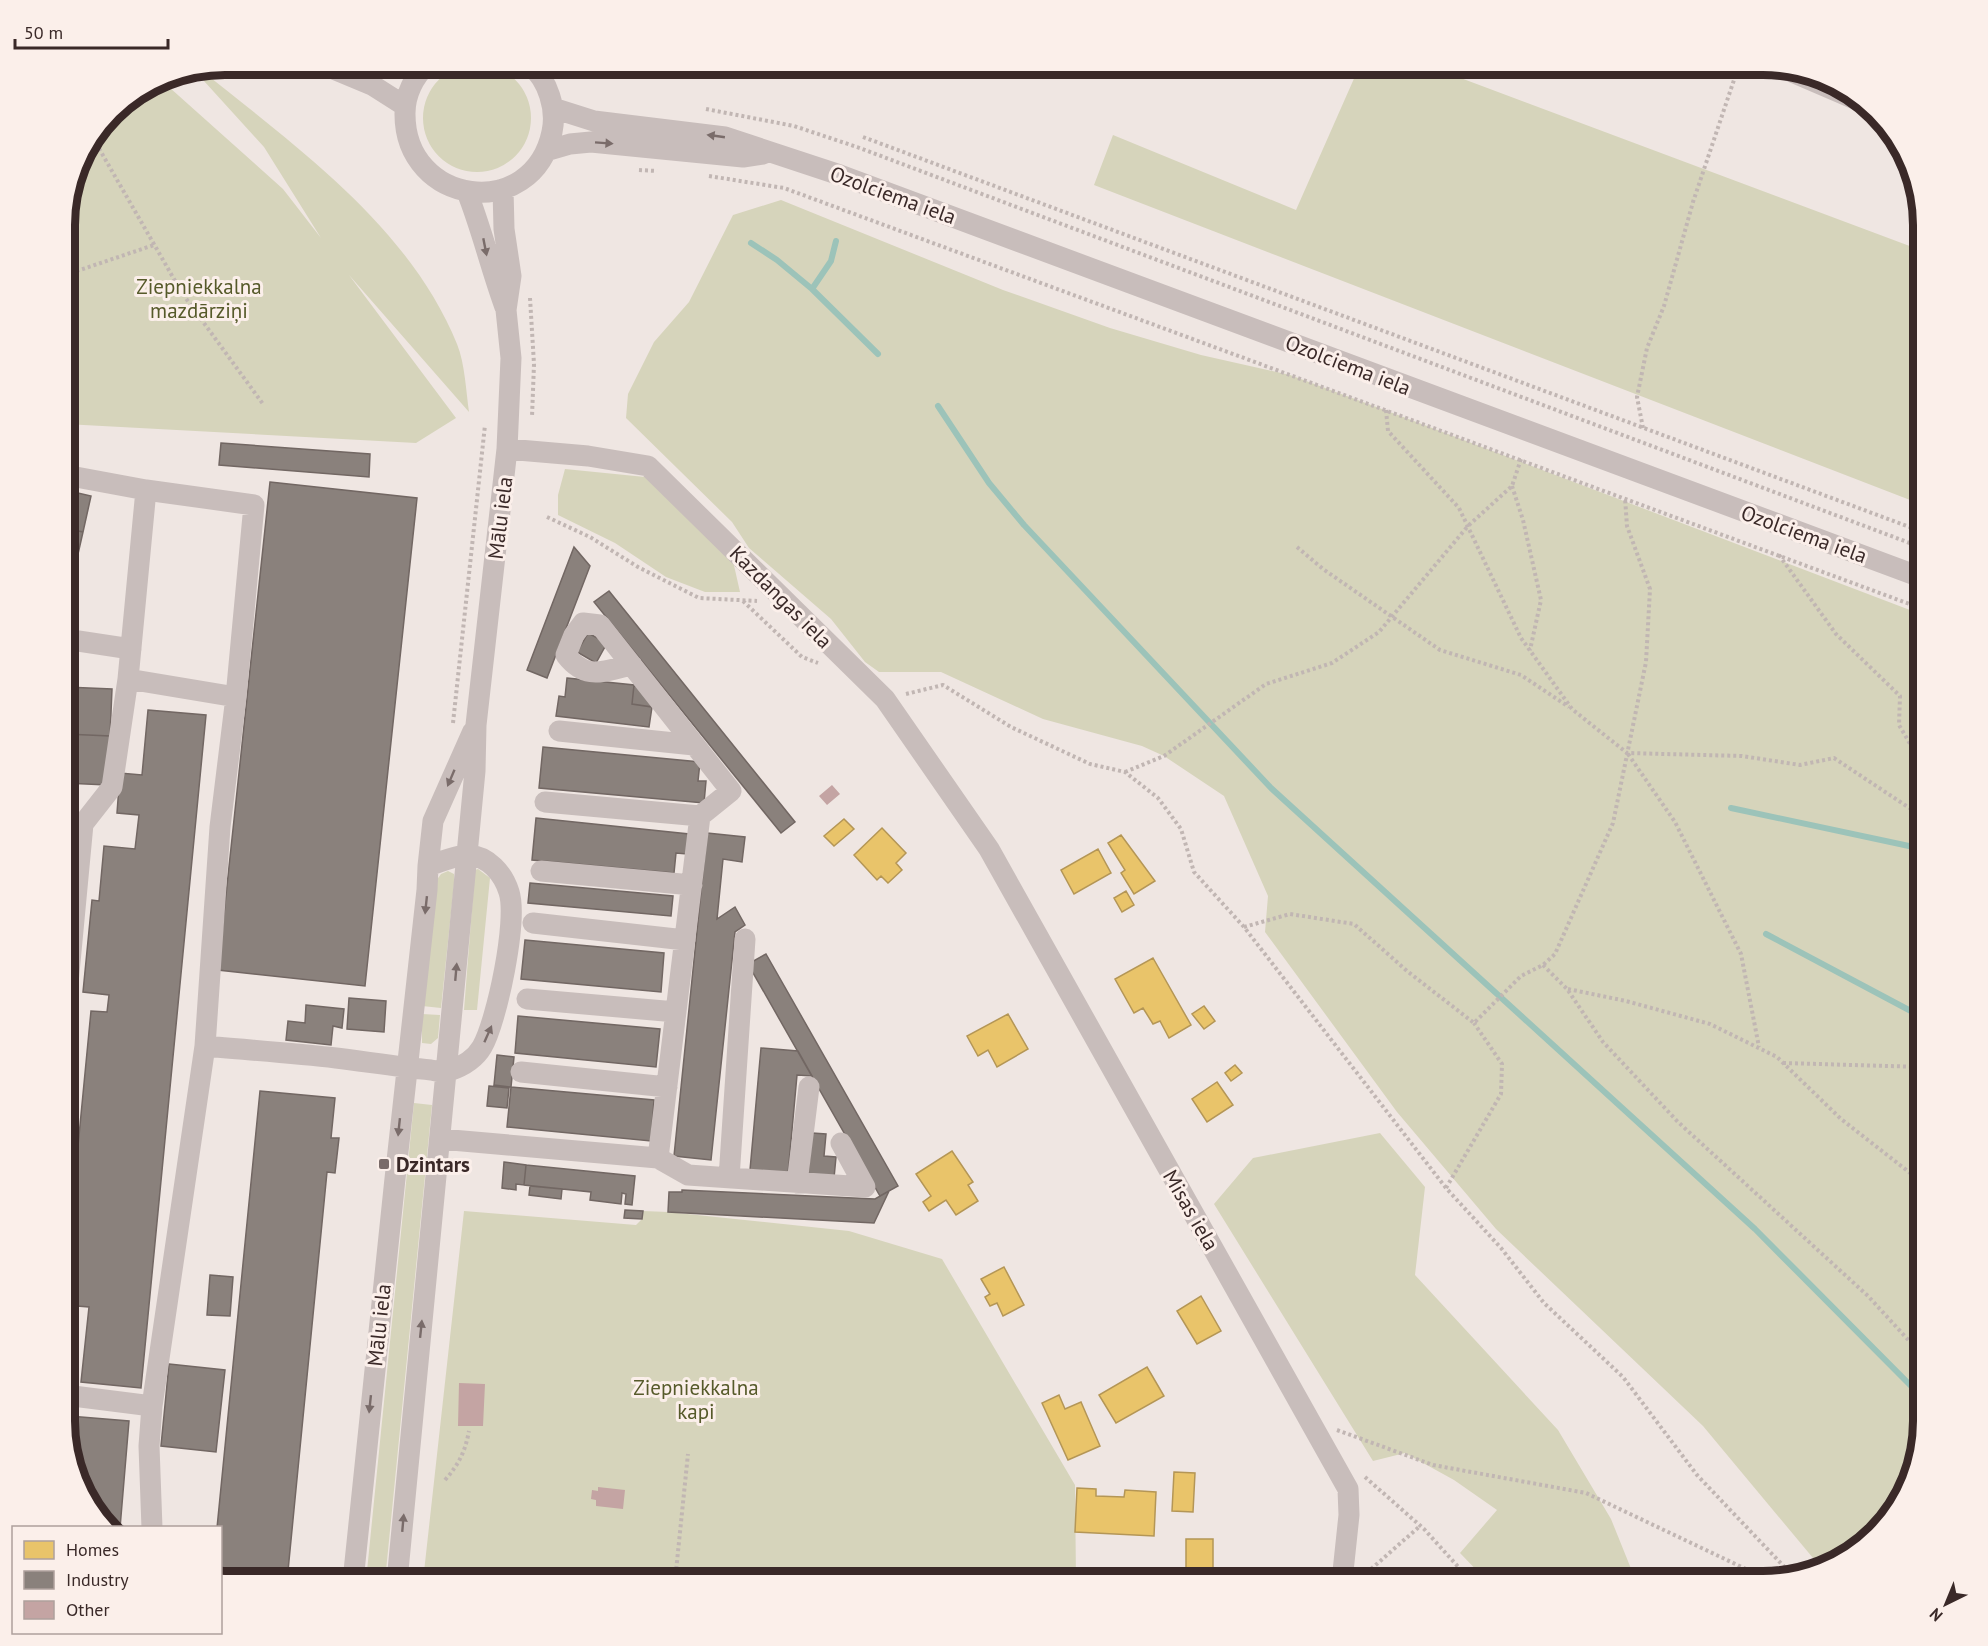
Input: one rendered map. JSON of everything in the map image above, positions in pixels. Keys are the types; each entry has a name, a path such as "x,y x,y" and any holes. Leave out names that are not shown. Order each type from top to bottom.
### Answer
{"street":[{"path":"348,75 405,105"},
{"path":"419,75 411,86 405,105 405,129 412,151 425,171 444,185 467,192 485,193 503,189 528,175 546,151 553,130 553,108 547,87 538,75"},
{"name":"Ozolciema iela","path":"553,108 594,121 724,137 840,175 1913,574"},
{"name":"Ozolciema iela","path":"546,151 570,144 591,142 743,157 772,153"},
{"name":"Mālu iela","path":"503,189 504,229 511,276 506,310"},
{"name":"Mālu iela","path":"398,1571 476,771 476,725 507,449 511,358 506,310 467,192"},
{"name":"Kazdangas iela","path":"507,449 588,456 648,466 885,699 989,849"},
{"path":"75,477 146,490 254,505 236,696 220,827 205,1046 152,1406 149,1446 152,1526"},
{"path":"75,909 83,824 112,787 128,679 146,490"},
{"path":"75,641 130,649"},
{"path":"545,802 700,816 731,791 632,665"},
{"path":"128,679 236,696"},
{"name":"Mālu iela","path":"354,1571 433,821 476,725"},
{"path":"559,731 694,745"},
{"path":"658,1158 700,816"},
{"name":"Misas iela","path":"989,849 1347,1489 1349,1515 1343,1571"},
{"path":"205,1046 337,1058 406,1069 447,1072 466,1064 481,1049 496,1016 501,996 510,922 510,894 500,871 483,859 466,855 428,866"},
{"path":"541,872 692,885"},
{"path":"533,923 685,940"},
{"path":"729,1178 745,939"},
{"path":"527,999 676,1012"},
{"path":"521,1072 667,1087"},
{"path":"797,1182 809,1088"},
{"path":"440,1139 658,1158 688,1175 865,1187 841,1143"},
{"path":"75,1396 152,1406"}],"path":[{"path":"1643,428 1637,397 1647,348 1664,306 1693,202 1735,75"},
{"path":"706,110 794,126 857,147 1913,544"},
{"path":"863,137 1913,528"},
{"path":"97,146 182,293 263,404"},
{"path":"639,170 663,171"},
{"path":"707,176 784,188 1913,605"},
{"path":"75,272 154,245"},
{"path":"1386,410 1388,431 1459,508 1521,638 1572,709"},
{"path":"452,733 485,425"},
{"path":"1125,772 1164,756 1266,684 1332,663 1379,632 1468,526 1512,486 1521,459"},
{"path":"1512,486 1523,520 1541,600 1530,650"},
{"path":"1474,1023 1521,976 1542,965 1556,954 1613,823 1646,662 1650,589 1627,526 1625,498"},
{"path":"547,517 590,537 638,567 699,598 787,603"},
{"path":"1297,547 1323,569 1440,650 1521,675 1572,709 1627,753 1675,822 1741,954 1759,1048"},
{"path":"1779,555 1836,634 1900,696 1899,725 1913,749"},
{"path":"885,699 943,686 1011,727 1090,764 1125,772 1158,798 1181,829 1194,872 1244,927 1446,1188 1501,1248 1544,1303 1623,1377 1697,1475 1786,1569"},
{"path":"1627,753 1742,756 1800,765 1834,758 1913,810"},
{"path":"1244,927 1290,914 1354,924 1407,971 1474,1023 1502,1064 1501,1094 1446,1188"},
{"path":"1542,965 1567,989 1603,1042 1678,1122 1869,1296 1913,1342"},
{"path":"1567,989 1626,1001 1710,1024 1759,1048 1783,1063 1841,1119 1913,1175"},
{"path":"1783,1063 1913,1067"},
{"path":"1310,1420 1433,1465 1586,1492 1750,1571"},
{"path":"445,1480 458,1466 465,1451 469,1431"},
{"path":"676,1571 688,1454"},
{"path":"1362,1474 1420,1526 1463,1571"},
{"path":"1369,1571 1420,1526"}],"green space":[{"path":"445,75 509,75 522,88 530,108 530,128 522,148 507,163 487,171 467,171 447,163 432,148 424,128 423,118 427,97"},
{"path":"1356,75 1453,75 1913,247 1913,501 1094,185 1113,135 1296,210"},
{"name":"Ziepniekkalna mazdārziņi","path":"209,76 311,159 380,226 410,262 436,302 457,344 464,369 469,412 349,275 456,418 416,443 75,425 75,215 86,167 100,141 126,112 141,100 168,86 283,189 321,238 264,147 200,77"},
{"path":"781,200 1003,290 1110,328 1201,355 1290,375 1913,611 1913,1431 1902,1479 1888,1505 1862,1534 1847,1546 1816,1562 1703,1426 1496,1229 1397,1112 1265,932 1268,896 1224,796 1164,756 1142,746 1043,719 941,672 879,672 865,662 831,619 749,548 732,522 626,418 628,394 654,342 689,302 733,215"},
{"path":"565,469 645,477 733,561 740,592 705,592 666,577 615,543 558,515 558,495"},
{"path":"478,869 490,878 477,1010 464,1010 475,870"},
{"path":"448,871 454,874 454,884 441,1008 422,1006 436,881 441,874"},
{"path":"422,1014 440,1015 438,1038 431,1044 422,1043"},
{"path":"414,1103 432,1105 386,1571 367,1571"},
{"path":"1380,1133 1425,1187 1415,1275 1558,1430 1611,1519 1632,1571 1477,1571 1460,1553 1497,1510 1454,1480 1405,1453 1373,1461 1214,1204 1253,1158"},
{"name":"Ziepniekkalna kapi","path":"464,1211 636,1225 642,1219 643,1211 668,1212 849,1231 942,1259 1075,1485 1076,1571 424,1571"}],"building: Homes":[{"path":"844,819 854,829 834,846 824,836"},
{"path":"882,828 906,853 896,863 902,870 888,883 881,876 877,880 854,855"},
{"path":"1121,835 1155,881 1134,894 1121,873 1125,870 1108,843"},
{"path":"1098,849 1111,873 1074,894 1061,870"},
{"path":"1126,891 1134,905 1122,912 1114,898"},
{"path":"1153,958 1191,1025 1169,1038 1160,1021 1153,1024 1143,1008 1134,1013 1115,979"},
{"path":"1204,1006 1215,1021 1204,1029 1192,1014"},
{"path":"1008,1014 1028,1049 997,1067 988,1050 978,1056 967,1036"},
{"path":"1235,1065 1242,1073 1231,1081 1225,1073"},
{"path":"1217,1082 1233,1105 1207,1122 1192,1099"},
{"path":"952,1151 973,1182 968,1185 978,1201 956,1215 946,1200 929,1211 923,1202 931,1196 916,1174"},
{"path":"1004,1267 1024,1305 1003,1316 997,1303 990,1306 985,1297 990,1294 981,1279"},
{"path":"1201,1296 1221,1331 1197,1344 1177,1311"},
{"path":"1147,1367 1164,1396 1116,1423 1099,1395"},
{"path":"1059,1395 1065,1409 1081,1402 1100,1446 1068,1460 1042,1403"},
{"path":"1174,1472 1195,1473 1193,1512 1172,1511"},
{"path":"1077,1488 1096,1489 1096,1496 1124,1497 1125,1490 1156,1492 1154,1536 1075,1532"},
{"path":"1186,1539 1213,1539 1213,1571 1179,1571 1179,1568 1186,1568"}],"building: Industry":[{"path":"221,443 370,454 369,477 219,465"},
{"path":"270,482 417,498 365,986 218,970"},
{"path":"75,492 91,496 83,532 75,530"},
{"path":"75,530 83,532 75,567"},
{"path":"574,547 590,566 547,678 527,670"},
{"path":"609,591 795,822 781,833 594,602"},
{"path":"588,633 607,643 596,663 577,652"},
{"path":"567,678 634,685 632,704 652,707 649,727 556,716 559,696 565,697"},
{"path":"634,685 648,695 652,707 632,704"},
{"path":"75,687 112,689 110,736 75,734"},
{"path":"148,710 206,715 141,1388 81,1382 89,1307 75,1306 75,1177 91,1011 107,1012 109,995 83,992 92,900 99,901 104,846 135,849 139,815 117,813 120,773 142,775"},
{"path":"75,734 110,736 107,785 75,783"},
{"path":"543,747 700,762 698,781 706,781 704,803 539,788"},
{"path":"536,818 689,834 687,854 676,853 674,873 532,860"},
{"path":"707,833 745,837 742,862 723,859 717,919 735,907 745,925 735,932 711,1160 674,1156"},
{"path":"530,883 673,896 671,916 528,903"},
{"path":"525,940 664,953 661,992 521,979"},
{"path":"766,954 898,1186 880,1196 748,964"},
{"path":"349,998 386,1001 384,1032 347,1029"},
{"path":"306,1005 344,1009 342,1028 333,1026 331,1045 286,1040 288,1021 305,1023"},
{"path":"518,1016 660,1029 656,1067 515,1053"},
{"path":"761,1048 798,1051 812,1076 797,1075 788,1174 750,1170"},
{"path":"497,1055 514,1057 511,1087 494,1085"},
{"path":"489,1086 509,1088 507,1108 487,1106"},
{"path":"511,1087 654,1100 651,1141 507,1127"},
{"path":"260,1091 335,1098 331,1138 339,1138 335,1173 327,1172 288,1571 222,1571 222,1526 217,1526"},
{"path":"812,1133 826,1134 824,1156 836,1157 834,1178 808,1175"},
{"path":"504,1162 526,1165 524,1185 516,1184 516,1190 502,1188"},
{"path":"526,1165 635,1176 632,1205 625,1204 626,1194 622,1193 621,1204 590,1200 591,1192 524,1185"},
{"path":"530,1186 562,1189 561,1199 529,1195"},
{"path":"682,1190 875,1199 889,1191 874,1223 668,1212 669,1192 682,1192"},
{"path":"625,1210 643,1211 642,1219 624,1218"},
{"path":"210,1275 233,1277 230,1316 207,1315"},
{"path":"169,1364 225,1370 216,1452 161,1446"},
{"path":"75,1416 129,1421 120,1526 118,1526 100,1505 90,1488 78,1451"}],"building: Other":[{"path":"832,785 840,794 827,805 819,796"},
{"path":"459,1383 485,1384 483,1426 458,1426"},
{"path":"598,1487 625,1490 623,1509 596,1506 596,1500 591,1499 592,1490 598,1491"}],"waterway":[{"path":"836,241 831,261 812,289 878,354"},
{"path":"751,243 777,260 812,289"},
{"path":"938,406 989,483 1024,525 1271,788 1755,1229 1913,1388"},
{"path":"1731,808 1913,847"},
{"path":"1766,934 1913,1012"}],"place":[{"name":"Dzintars","path":"384,1164"}]}
